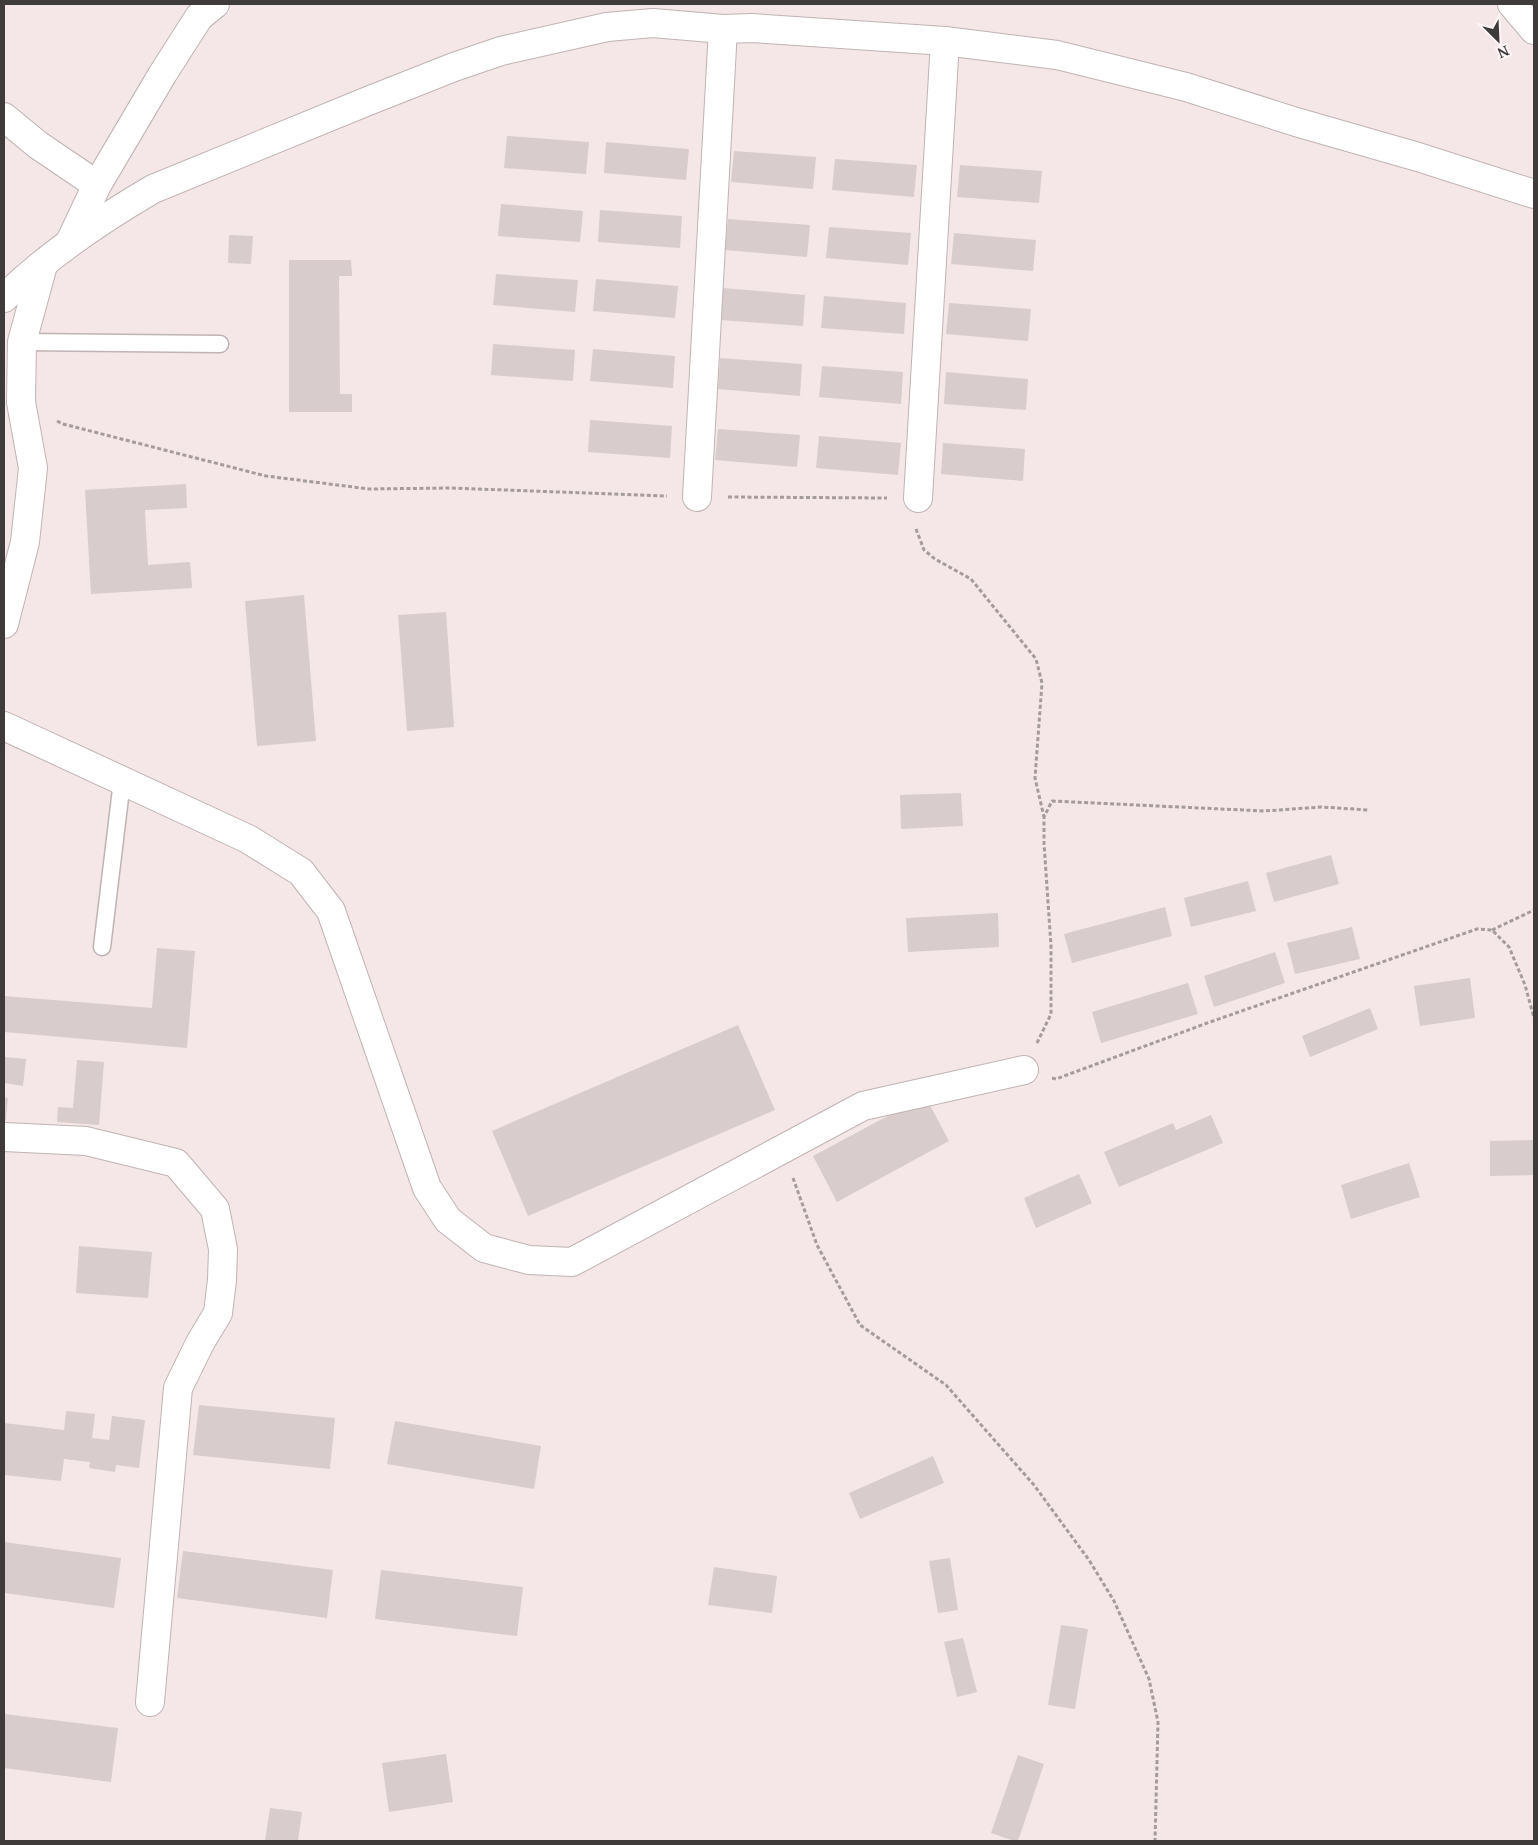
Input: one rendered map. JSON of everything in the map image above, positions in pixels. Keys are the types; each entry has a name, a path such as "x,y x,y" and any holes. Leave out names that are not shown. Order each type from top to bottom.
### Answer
{"street":[{"path":"70,242 97,185 162,75 200,17 215,4"},
{"path":"1512,4 1534,30"},
{"path":"4,298 70,242 122,207 153,189 368,101 454,67 501,51 607,27 653,23 723,29 752,28 945,41 1057,54 1186,87 1534,194"},
{"path":"697,497 723,29"},
{"path":"918,498 945,41"},
{"path":"4,117 38,144 97,185"},
{"path":"4,624 25,542 32,468 21,402 22,342 43,265"},
{"path":"4,726 248,839 301,872 331,911 427,1188 448,1220 484,1248 528,1260 572,1262 864,1106 1024,1070"},
{"path":"4,1137 86,1141 176,1163 215,1209 223,1249 218,1312 178,1388 150,1702"}],"lane":[{"path":"22,342 220,344"},
{"path":"102,947 122,781"}],"path":[{"path":"21,402 63,424 266,476 369,489 451,488 697,497 918,498 915,520 916,533 924,550 935,559 971,579 1036,659 1042,683 1035,778 1044,817 1051,946 1051,1014 1024,1070 1056,1079 1210,1022 1477,929 1492,930 1534,910"},
{"path":"1044,817 1052,801 1264,811 1321,807 1369,810"},
{"path":"1492,930 1509,947 1525,985 1534,1018"},
{"path":"781,1150 817,1245 860,1325 946,1385 1034,1485 1089,1560 1114,1601 1150,1679 1158,1722 1155,1841"}],"building":[{"path":"507,136 589,142 586,174 504,168"},
{"path":"606,142 689,149 686,180 604,173"},
{"path":"734,151 816,157 813,189 731,182"},
{"path":"835,159 917,165 914,197 832,190"},
{"path":"960,165 1042,171 1039,203 957,197"},
{"path":"501,204 583,211 580,242 498,236"},
{"path":"600,210 682,216 680,248 598,242"},
{"path":"728,219 810,225 807,257 725,250"},
{"path":"829,227 911,233 908,265 826,258"},
{"path":"954,233 1036,240 1033,271 951,264"},
{"path":"229,235 253,236 251,264 228,263"},
{"path":"289,260 351,260 352,276 339,276 340,394 352,394 352,412 289,412"},
{"path":"496,274 578,280 575,312 493,305"},
{"path":"596,279 678,286 675,318 593,311"},
{"path":"723,288 805,295 803,326 720,320"},
{"path":"824,296 906,303 904,334 821,328"},
{"path":"949,303 1031,309 1028,341 946,334"},
{"path":"493,344 575,350 573,381 491,375"},
{"path":"593,349 675,356 673,388 590,381"},
{"path":"720,358 802,364 800,396 718,389"},
{"path":"822,366 903,372 901,404 819,397"},
{"path":"946,372 1028,379 1026,410 944,404"},
{"path":"590,420 672,426 670,458 588,452"},
{"path":"718,429 800,435 797,467 715,460"},
{"path":"819,436 901,443 898,475 816,468"},
{"path":"943,443 1025,449 1023,481 941,474"},
{"path":"186,484 187,508 145,510 148,565 190,562 192,588 91,594 85,490"},
{"path":"304,595 316,741 257,746 245,601"},
{"path":"446,612 454,727 407,731 398,615"},
{"path":"961,793 963,826 901,829 900,795"},
{"path":"1331,855 1339,884 1274,902 1266,873"},
{"path":"1248,881 1256,911 1191,927 1184,898"},
{"path":"1165,907 1172,936 1072,963 1064,934"},
{"path":"998,913 999,947 908,952 906,918"},
{"path":"1352,927 1360,959 1295,974 1287,943"},
{"path":"157,948 195,951 187,1048 4,1032 4,996 152,1008"},
{"path":"1275,952 1285,983 1214,1007 1204,976"},
{"path":"1470,978 1475,1018 1420,1026 1414,986"},
{"path":"1188,983 1198,1014 1101,1043 1092,1012"},
{"path":"1370,1008 1378,1029 1310,1057 1302,1036"},
{"path":"738,1025 775,1110 528,1216 492,1131"},
{"path":"4,1057 26,1059 23,1086 4,1083"},
{"path":"77,1060 104,1062 99,1125 57,1122 58,1107 73,1108"},
{"path":"925,1096 949,1141 837,1202 813,1156"},
{"path":"4,1097 8,1098 6,1120 4,1120"},
{"path":"1211,1115 1223,1143 1119,1187 1104,1152 1173,1123 1176,1130"},
{"path":"1534,1140 1534,1175 1490,1176 1490,1141"},
{"path":"1409,1163 1420,1197 1351,1219 1341,1185"},
{"path":"1079,1174 1092,1203 1036,1228 1024,1198"},
{"path":"79,1246 152,1252 148,1298 76,1293"},
{"path":"199,1405 335,1418 330,1469 193,1455"},
{"path":"66,1411 95,1414 92,1438 109,1440 112,1416 145,1420 139,1468 116,1465 115,1472 89,1468 90,1462 64,1459 61,1481 4,1475 4,1423 64,1430"},
{"path":"395,1421 541,1446 534,1489 387,1464"},
{"path":"933,1456 944,1483 860,1519 849,1493"},
{"path":"4,1542 121,1558 114,1608 4,1593"},
{"path":"183,1551 333,1570 327,1618 177,1598"},
{"path":"950,1558 958,1610 938,1613 929,1561"},
{"path":"714,1567 777,1576 772,1613 708,1605"},
{"path":"381,1570 523,1587 517,1636 375,1619"},
{"path":"1061,1625 1088,1629 1075,1709 1048,1705"},
{"path":"963,1638 977,1692 957,1697 944,1642"},
{"path":"4,1714 118,1728 111,1782 4,1768"},
{"path":"446,1754 453,1802 389,1812 382,1763"},
{"path":"1018,1755 1044,1764 1018,1841 1014,1841 991,1833"},
{"path":"270,1808 302,1812 298,1841 265,1841"}]}
